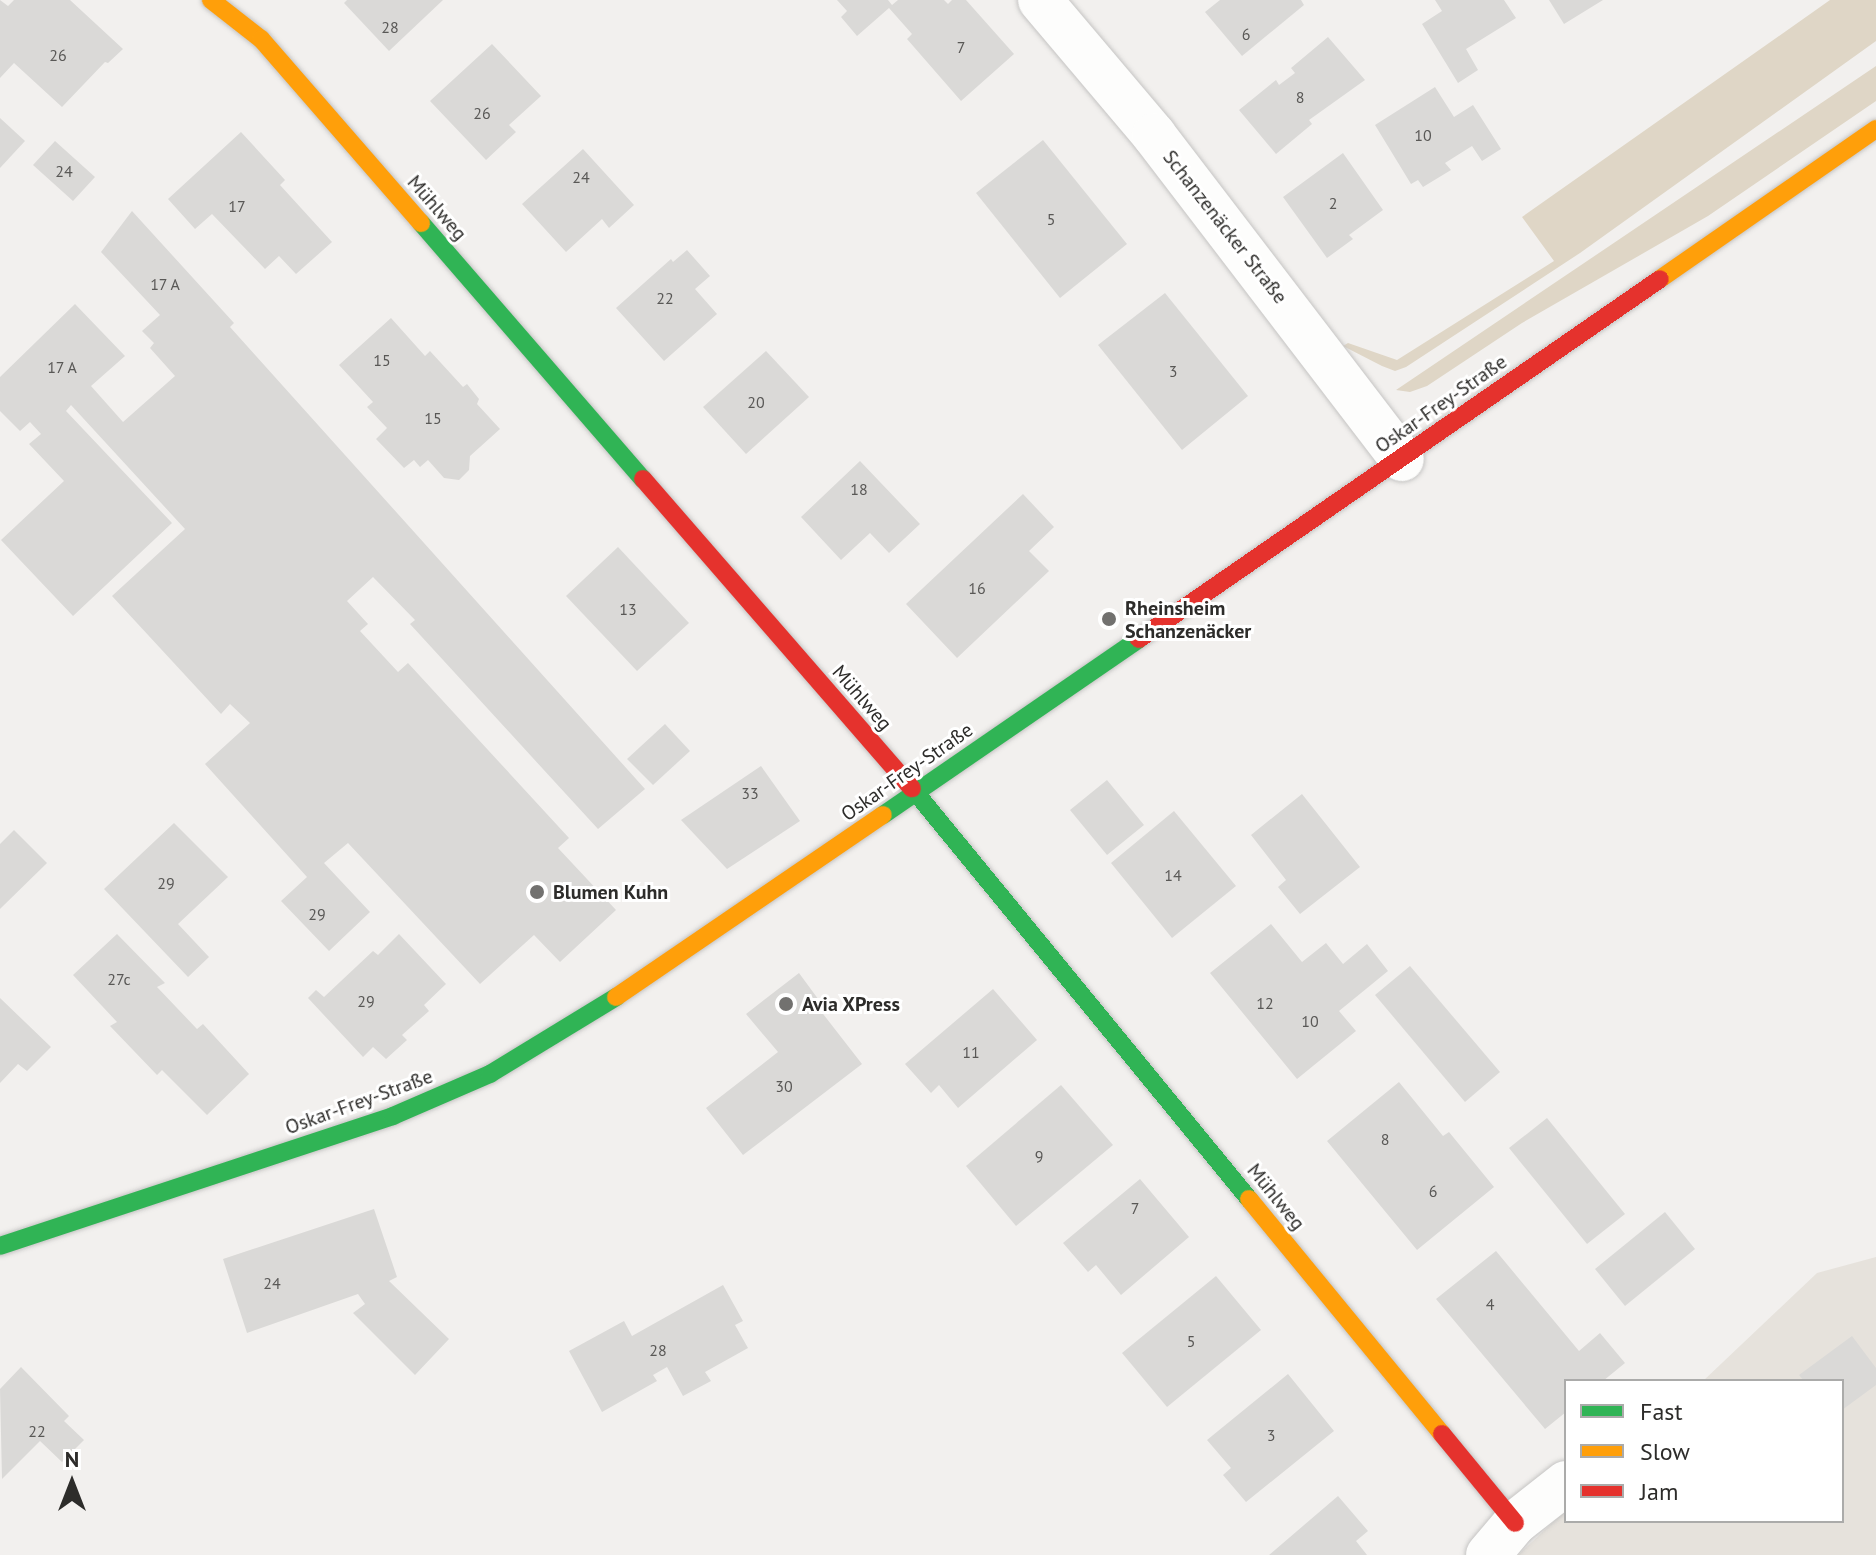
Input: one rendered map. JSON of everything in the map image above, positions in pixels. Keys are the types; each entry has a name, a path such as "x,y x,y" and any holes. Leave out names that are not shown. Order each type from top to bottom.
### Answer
{"street":[{"name":"Mühlweg","path":"211,0 261,39 916,793 1501,1539"},
{"name":"Schanzenäcker Straße","path":"1040,0 1154,135 1402,459"},
{"name":"Oskar-Frey-Straße","path":"0,1246 393,1116 490,1074 705,938 1876,129"},
{"path":"1501,1539 1564,1485"}],"shaded area":[{"path":"1830,0 1876,0 1876,41 1580,253 1406,367 1395,371 1343,346 1348,343 1397,360 1554,261 1522,217"},
{"path":"1876,66 1876,101 1708,216 1522,323 1427,386 1410,392 1396,390"},
{"path":"1876,1257 1876,1555 1518,1555 1564,1512 1564,1523 1844,1523 1844,1379 1705,1379 1817,1273"}],"building":[{"path":"0,0 8,6 14,0 70,0 123,49 108,63 105,62 62,107 14,63 0,78"},
{"path":"347,0 443,0 389,51 344,3"},
{"path":"837,0 888,0 892,5 898,0 944,0 948,4 952,0 966,0 1014,54 961,101 907,39 912,34 889,8 857,36 841,17 847,11"},
{"path":"1220,0 1301,0 1304,5 1242,56 1205,12"},
{"path":"1435,0 1504,0 1516,18 1466,49 1478,70 1458,83 1422,24 1442,11"},
{"path":"1549,0 1603,0 1564,24"},
{"path":"1328,37 1365,80 1309,120 1312,124 1276,154 1239,110 1276,80 1279,85 1295,73 1291,68"},
{"path":"492,44 541,96 509,125 516,132 486,160 430,101"},
{"path":"1435,87 1454,117 1473,105 1501,149 1482,161 1472,146 1445,163 1451,170 1423,187 1418,180 1411,184 1375,125"},
{"path":"0,118 25,141 0,168"},
{"path":"241,132 285,180 280,185 332,242 296,274 279,256 265,269 212,214 195,229 168,199"},
{"path":"1043,140 1127,244 1060,298 976,193"},
{"path":"55,141 95,177 73,201 33,165"},
{"path":"583,149 634,205 609,228 602,219 566,252 522,204"},
{"path":"1343,153 1383,210 1349,235 1353,239 1327,258 1283,197"},
{"path":"132,211 234,323 230,327 645,789 598,829 410,624 415,620 373,577 347,601 368,624 360,631 398,672 408,663 569,838 558,848 616,910 560,962 534,935 480,984 348,843 324,863 370,912 329,951 281,901 307,877 205,764 250,723 230,704 221,714 112,596 185,529 71,405 66,411 172,523 73,616 1,540 64,481 29,444 41,434 30,422 20,431 0,411 0,377 75,304 125,356 91,386 123,422 175,376 150,348 154,343 142,331 160,315 101,252"},
{"path":"687,250 710,276 695,289 717,314 664,361 616,308 671,259 673,262"},
{"path":"1165,293 1248,396 1182,450 1098,345"},
{"path":"391,318 425,356 430,351 463,387 467,384 479,399 477,404 500,429 470,456 469,470 459,480 444,478 428,460 420,467 414,460 404,468 376,439 387,428 367,407 373,402 339,365"},
{"path":"766,351 809,397 746,454 703,407"},
{"path":"860,461 920,524 889,553 870,533 841,560 801,517"},
{"path":"1023,494 1054,527 1029,551 1049,571 957,658 906,604"},
{"path":"618,547 689,623 637,671 566,596"},
{"path":"665,724 690,751 653,785 627,759"},
{"path":"761,766 800,821 727,869 681,820"},
{"path":"1107,780 1144,825 1107,855 1070,810"},
{"path":"1302,794 1360,867 1300,914 1278,887 1286,880 1251,835"},
{"path":"1174,811 1236,886 1172,938 1111,863"},
{"path":"174,823 228,877 178,924 209,957 188,977 104,889"},
{"path":"14,830 47,863 0,909 0,844"},
{"path":"1271,924 1302,962 1326,943 1343,964 1367,944 1388,971 1339,1011 1356,1031 1297,1079 1210,973"},
{"path":"117,934 165,983 157,987 197,1029 203,1024 249,1074 207,1115 162,1070 157,1075 110,1026 117,1022 73,975"},
{"path":"399,934 446,984 424,1005 429,1011 402,1035 407,1040 386,1059 373,1047 363,1057 308,998 316,990 324,997 373,951 378,955"},
{"path":"1410,966 1500,1072 1465,1102 1375,995"},
{"path":"799,973 824,1007 820,1010 862,1064 743,1155 706,1108 778,1052 746,1014"},
{"path":"993,989 1037,1040 958,1108 939,1085 931,1093 905,1064"},
{"path":"0,998 51,1047 27,1071 18,1064 0,1083"},
{"path":"1399,1082 1443,1136 1449,1132 1494,1187 1417,1250 1327,1141"},
{"path":"1061,1085 1113,1145 1016,1226 966,1166"},
{"path":"1547,1118 1625,1214 1587,1244 1509,1148"},
{"path":"1140,1179 1189,1237 1121,1295 1096,1265 1088,1272 1063,1243"},
{"path":"374,1209 397,1277 389,1281 449,1339 415,1375 353,1313 365,1304 358,1294 247,1333 223,1259"},
{"path":"1665,1212 1695,1249 1625,1306 1595,1269"},
{"path":"1496,1251 1579,1351 1600,1333 1625,1363 1605,1379 1564,1379 1564,1414 1545,1429 1436,1299"},
{"path":"1216,1276 1261,1330 1167,1407 1122,1353"},
{"path":"723,1285 743,1321 735,1325 748,1348 705,1372 711,1381 683,1396 667,1367 653,1375 657,1381 602,1412 569,1351 624,1321 632,1336"},
{"path":"1852,1336 1876,1368 1876,1385 1844,1409 1844,1379 1802,1379 1799,1375"},
{"path":"21,1367 69,1416 64,1421 84,1440 62,1462 40,1441 2,1479 0,1389"},
{"path":"1288,1374 1334,1431 1246,1502 1223,1475 1231,1468 1207,1440"},
{"path":"1338,1496 1368,1531 1356,1541 1367,1555 1269,1555"}],"traffic: fast":[{"path":"421,223 643,479"},
{"path":"883,815 1139,639"},
{"path":"912,788 1249,1199"},
{"path":"0,1246 393,1116 490,1074 616,997"}],"traffic: slow":[{"path":"211,0 261,39 421,223"},
{"path":"1660,279 1876,129"},
{"path":"616,997 883,815"},
{"path":"1249,1199 1442,1434"}],"traffic: jam":[{"path":"1139,639 1660,279"},
{"path":"643,479 912,788"},
{"path":"1442,1434 1515,1523"}],"place":[{"name":"Rheinsheim Schanzenäcker","path":"1109,619"},
{"name":"Blumen Kuhn","path":"537,892"},
{"name":"Avia XPress","path":"786,1004"}]}
